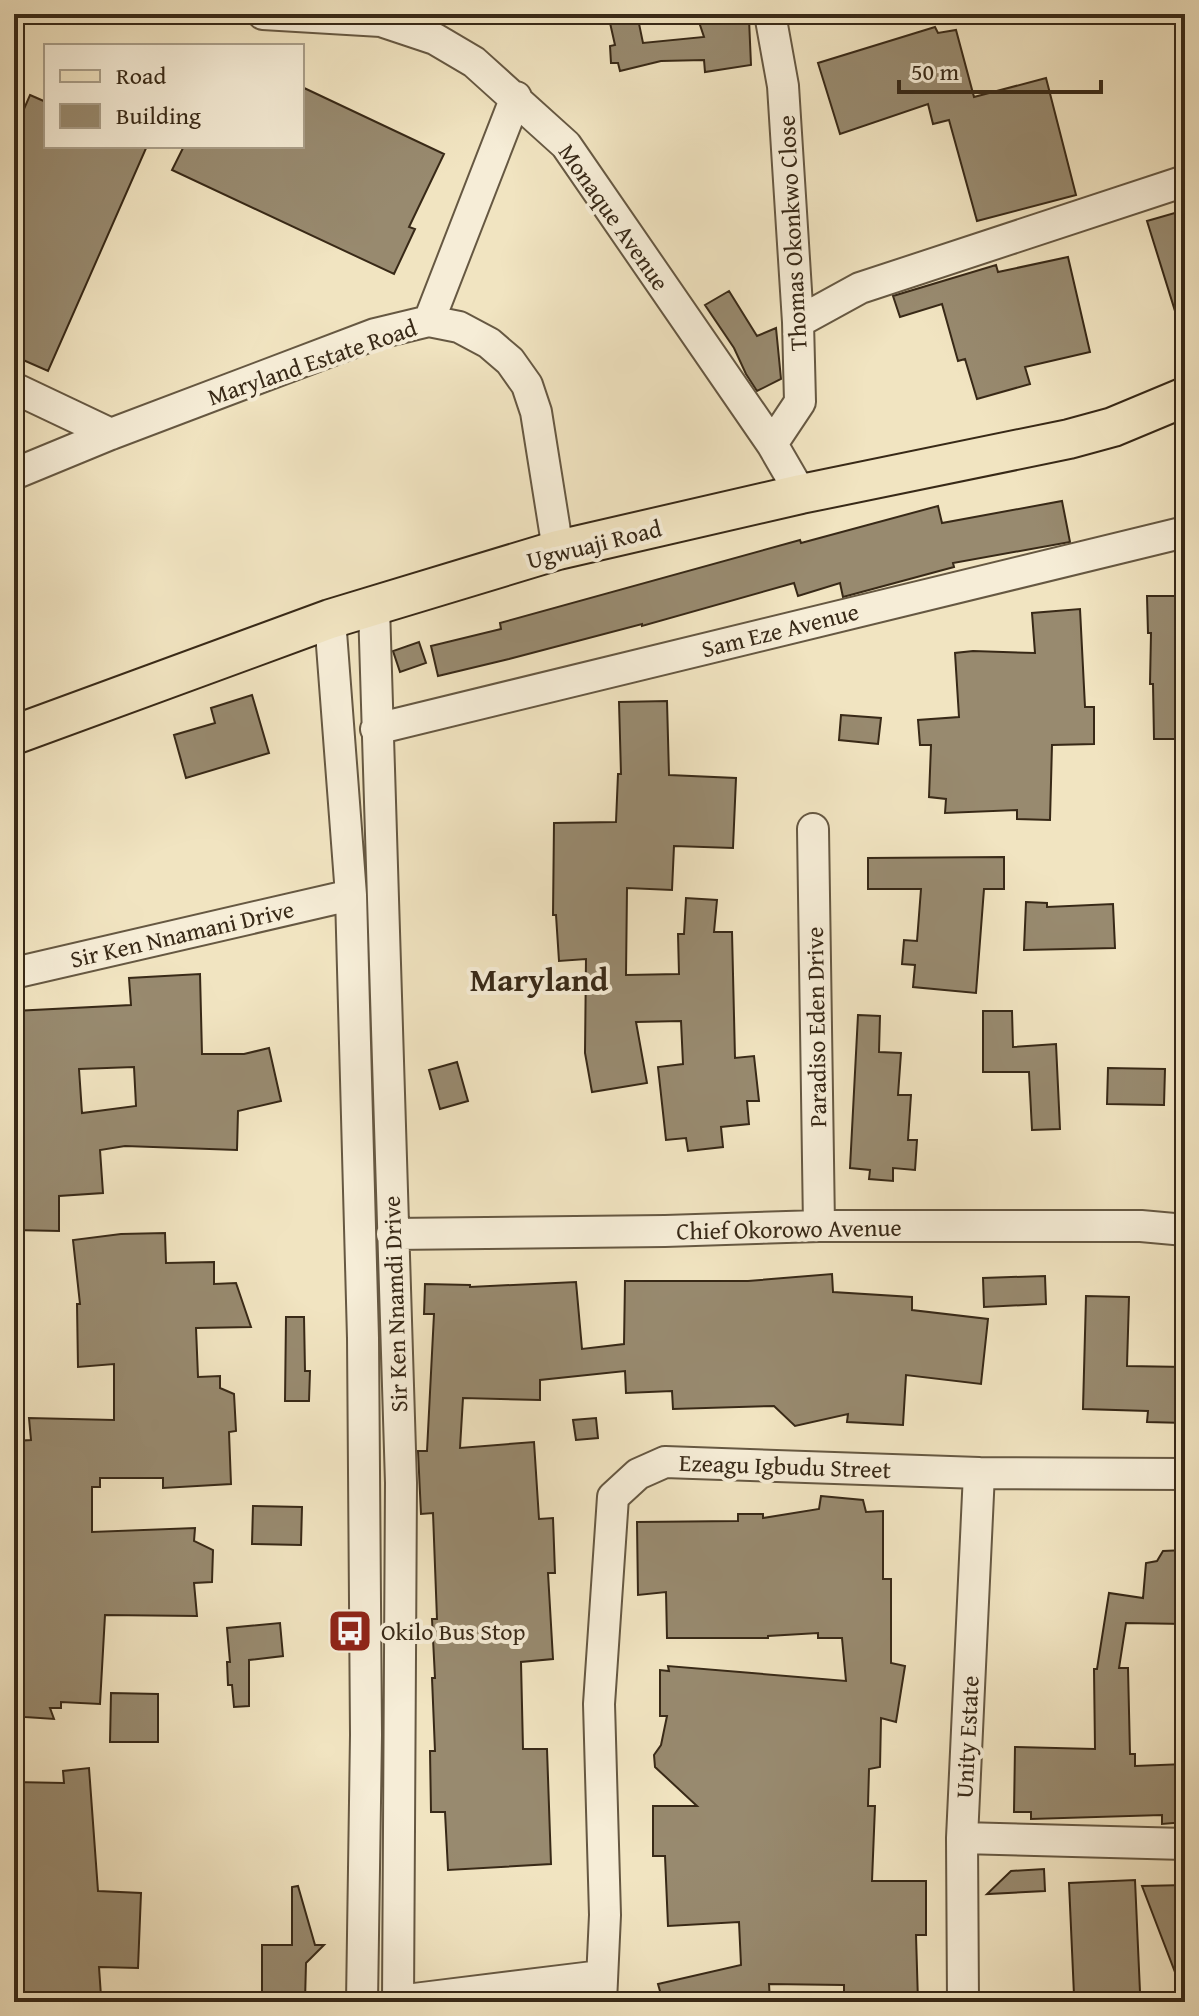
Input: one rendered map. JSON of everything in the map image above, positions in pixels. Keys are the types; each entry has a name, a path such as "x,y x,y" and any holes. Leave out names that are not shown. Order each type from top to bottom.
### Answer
{"main road":[{"name":"Ugwuaji Road","path":"14,735 330,619 558,550 801,494 1069,439 1113,427 1185,397"}],"street":[{"name":"Monaque Avenue","path":"263,14 381,17 435,39 474,62 516,97 566,145 772,444 801,494"},
{"name":"Thomas Okonkwo Close","path":"770,14 783,86 800,402 772,444"},
{"path":"429,321 516,97"},
{"path":"798,322 860,288 1185,181"},
{"name":"Maryland Estate Road","path":"14,474 375,334 429,321 459,327 489,343 510,361 527,385 536,412 558,550"},
{"path":"14,388 111,434"},
{"name":"Sam Eze Avenue","path":"376,729 1185,532"},
{"name":"Sir Ken Nnamdi Drive","path":"374,607 401,1483 398,2001"},
{"name":"Sir Ken Nnamdi Drive","path":"330,619 351,895 363,1338 366,1735 362,2002"},
{"name":"Paradiso Eden Drive","path":"813,829 819,1226"},
{"name":"Sir Ken Nnamani Drive","path":"14,973 351,895"},
{"name":"Chief Okorowo Avenue","path":"392,1234 819,1226 1141,1226 1185,1230"},
{"name":"Ezeagu Igbudu Street","path":"601,1989 605,1915 599,1704 613,1497 638,1474 665,1462 979,1473 1185,1474"},
{"name":"Unity Estate","path":"963,2002 962,1838 979,1473"},
{"path":"364,1486 401,1483"},
{"path":"962,1838 1185,1844"},
{"path":"398,2001 601,1989"}],"building":[{"path":"608,14 637,14 643,43 704,37 699,22 728,14 730,20 749,19 751,65 705,72 704,60 661,61 620,71 618,63 611,63 610,46 615,45"},
{"path":"935,27 938,33 956,30 974,97 1046,78 1076,195 977,221 949,120 933,124 928,104 840,134 818,63"},
{"path":"304,88 444,154 409,227 415,229 394,274 172,170 183,148 304,148"},
{"path":"30,95 44,101 44,148 146,148 48,371 14,356 14,132"},
{"path":"1185,210 1185,326 1180,327 1147,221"},
{"path":"1068,257 1090,352 1025,367 1030,384 977,399 965,359 958,361 942,304 900,317 893,296 996,265 998,272"},
{"path":"729,291 757,336 776,328 781,379 757,391 734,348 705,305"},
{"path":"1062,501 1070,542 953,563 954,567 843,597 840,583 798,596 794,583 642,626 438,676 431,646 501,629 500,623 800,540 801,543 938,506 942,523"},
{"path":"1147,596 1185,596 1185,739 1154,739"},
{"path":"1080,609 1085,707 1094,707 1094,744 1052,745 1050,820 1017,819 1017,810 945,813 946,799 929,797 931,745 920,745 918,720 959,717 955,653 1035,653 1032,613"},
{"path":"419,642 426,663 400,672 393,651"},
{"path":"252,695 269,753 186,778 174,735 215,723 211,708"},
{"path":"667,701 669,775 736,778 733,848 674,846 672,890 627,888 626,975 679,974 678,934 684,934 686,898 717,900 714,932 732,932 735,1058 754,1056 759,1101 747,1101 749,1124 721,1127 723,1147 688,1151 686,1138 666,1140 658,1067 683,1064 681,1021 636,1022 647,1083 592,1092 585,1053 586,959 559,961 556,915 553,915 554,823 616,822 618,774 621,774 619,702"},
{"path":"841,715 881,718 878,744 839,740"},
{"path":"1004,857 1004,889 984,889 976,993 913,987 915,965 902,964 904,940 917,941 921,889 868,889 868,858"},
{"path":"1026,902 1047,903 1047,907 1113,904 1115,948 1024,950"},
{"path":"200,974 202,1054 244,1054 269,1048 281,1101 238,1111 237,1150 125,1146 100,1150 103,1193 59,1196 59,1231 14,1230 14,1011 131,1005 129,978","holes":["134,1067 136,1106 82,1113 79,1069"]},
{"path":"983,1011 1012,1011 1013,1047 1056,1044 1060,1129 1032,1130 1029,1072 983,1072"},
{"path":"858,1015 880,1016 879,1052 901,1053 898,1095 911,1095 908,1140 917,1140 915,1170 893,1168 893,1181 869,1179 870,1170 850,1168"},
{"path":"457,1062 468,1101 440,1109 429,1070"},
{"path":"1108,1068 1165,1069 1164,1105 1107,1104"},
{"path":"165,1233 166,1263 214,1262 214,1284 236,1283 251,1327 196,1328 198,1377 220,1376 220,1388 234,1394 236,1431 229,1432 231,1484 163,1488 163,1478 100,1478 100,1487 92,1487 92,1532 195,1528 194,1541 213,1550 212,1582 194,1583 197,1616 105,1615 100,1704 61,1702 61,1708 50,1708 54,1719 25,1717 14,1713 14,1498 19,1498 15,1441 31,1440 29,1418 114,1420 114,1364 78,1367 77,1304 80,1304 73,1240"},
{"path":"832,1274 833,1292 912,1297 912,1310 988,1319 981,1384 906,1375 903,1425 847,1422 848,1414 795,1426 774,1406 673,1409 672,1391 626,1393 625,1371 540,1380 540,1400 463,1398 460,1448 534,1442 539,1519 553,1518 555,1573 548,1573 553,1659 521,1662 523,1749 547,1749 551,1864 448,1870 445,1812 431,1812 430,1751 435,1751 432,1619 437,1619 433,1513 421,1514 418,1451 427,1451 434,1314 424,1314 425,1284 470,1287 576,1282 582,1349 624,1344 625,1281 748,1281"},
{"path":"1045,1276 1046,1304 984,1307 983,1278"},
{"path":"1086,1296 1129,1297 1127,1366 1185,1367 1185,1423 1147,1422 1148,1411 1083,1409"},
{"path":"286,1317 304,1317 305,1371 310,1371 309,1401 285,1401"},
{"path":"596,1418 598,1438 576,1440 573,1420"},
{"path":"821,1496 863,1500 866,1512 883,1511 883,1579 891,1579 891,1663 905,1666 896,1722 881,1718 880,1767 869,1769 868,1806 875,1806 872,1881 926,1881 926,1935 916,1935 918,2002 844,2002 844,1985 769,1984 770,2002 663,2002 658,1984 741,1965 739,1922 668,1926 665,1856 653,1856 653,1806 697,1806 655,1767 654,1755 661,1745 667,1716 660,1716 660,1670 669,1671 668,1666 846,1681 842,1638 818,1638 818,1633 768,1638 667,1638 666,1592 638,1595 637,1522 738,1521 738,1514 763,1514 763,1518 819,1509"},
{"path":"253,1506 302,1507 301,1545 252,1544"},
{"path":"1185,1550 1185,1624 1126,1623 1119,1668 1128,1668 1130,1754 1135,1754 1135,1766 1185,1764 1185,1822 1162,1824 1162,1815 1031,1819 1031,1812 1014,1812 1015,1747 1095,1749 1094,1669 1097,1669 1109,1593 1143,1598 1146,1563 1157,1561 1163,1551"},
{"path":"280,1623 283,1656 249,1660 249,1706 234,1707 232,1685 228,1685 227,1662 230,1662 227,1628"},
{"path":"111,1693 158,1694 158,1742 110,1742"},
{"path":"89,1768 98,1891 141,1893 138,1968 99,1967 101,1996 68,1998 69,2002 14,2002 14,1782 64,1783 63,1771"},
{"path":"1044,1869 1045,1891 987,1894 1011,1871"},
{"path":"1135,1880 1140,1992 1074,1995 1069,1883"},
{"path":"1185,1885 1185,1993 1183,1993 1142,1886"},
{"path":"298,1886 315,1945 324,1945 306,1963 305,2002 262,2002 262,1945 292,1945 292,1887"}],"place":[{"name":"Okilo Bus Stop","path":"350,1631"}],"district":[{"name":"Maryland","path":"539,979"}]}
